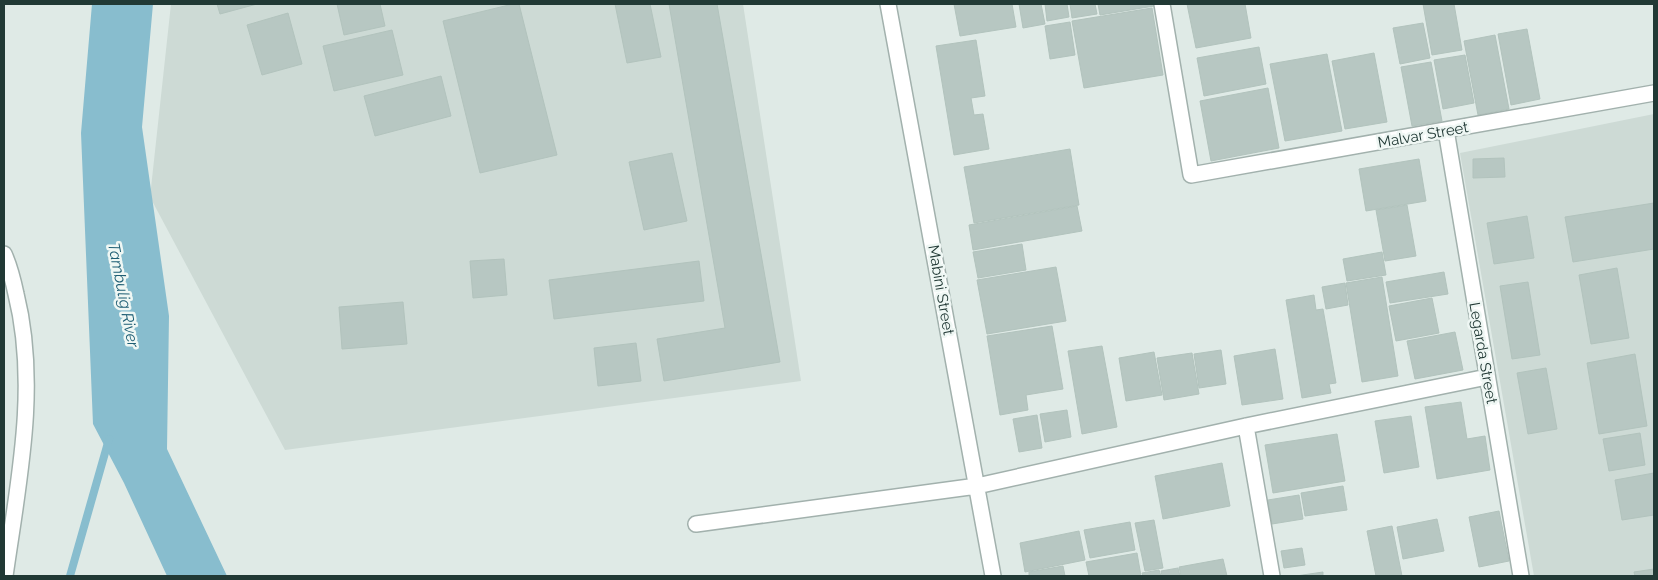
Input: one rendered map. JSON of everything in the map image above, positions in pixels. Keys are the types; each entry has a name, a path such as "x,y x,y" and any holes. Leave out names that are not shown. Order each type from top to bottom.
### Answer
{"street":[{"name":"Mabini Street","path":"888,4 993,576"},
{"name":"Malvar Street","path":"1162,4 1191,176 1654,93"},
{"name":"Legarda Street","path":"1446,130 1521,576"},
{"path":"4,254 10,267 23,322 26,376 22,460 5,576"},
{"path":"696,524 977,486 1246,426 1487,377"},
{"path":"1246,426 1272,576"}],"shaded area":[{"path":"171,4 743,4 801,381 285,450 150,197"},
{"path":"1654,114 1654,576 1534,576 1460,153"}],"water":[{"name":"Tambulig River","path":"92,4 153,4 142,127 169,316 167,449 227,576 167,576 124,483 93,424 81,133"}],"building":[{"path":"217,4 257,4 220,14"},
{"path":"337,4 380,4 385,26 344,35"},
{"path":"519,4 557,155 480,173 443,21"},
{"path":"615,4 650,4 661,57 627,63"},
{"path":"669,4 717,4 780,362 664,381 657,339 725,328"},
{"path":"954,4 1012,4 1016,27 960,36"},
{"path":"1019,4 1041,4 1045,24 1023,28"},
{"path":"1045,4 1067,4 1069,17 1047,21"},
{"path":"1070,4 1095,4 1097,14 1072,18"},
{"path":"1098,4 1153,4 1154,6 1100,15"},
{"path":"1187,4 1245,4 1251,38 1196,48"},
{"path":"1423,4 1454,4 1462,50 1432,55"},
{"path":"1152,8 1163,75 1084,88 1072,21"},
{"path":"288,13 302,64 262,75 247,25"},
{"path":"1070,22 1075,55 1050,59 1045,26"},
{"path":"1423,23 1430,58 1400,64 1393,28"},
{"path":"1527,29 1540,99 1511,105 1498,34"},
{"path":"392,30 403,75 334,91 323,46"},
{"path":"1495,35 1509,109 1478,115 1464,41"},
{"path":"976,40 985,96 971,98 974,115 983,114 989,149 954,155 936,46"},
{"path":"1259,47 1266,84 1204,96 1197,58"},
{"path":"1374,53 1387,122 1345,129 1332,61"},
{"path":"1327,54 1342,131 1285,141 1270,64"},
{"path":"1465,55 1474,103 1443,109 1434,60"},
{"path":"1431,62 1442,121 1412,126 1401,67"},
{"path":"441,76 451,116 375,136 364,96"},
{"path":"1268,88 1279,148 1211,161 1200,101"},
{"path":"1070,149 1079,205 974,223 964,167"},
{"path":"672,153 687,221 644,230 629,162"},
{"path":"1504,158 1505,177 1473,178 1473,159"},
{"path":"1419,159 1426,201 1366,211 1359,169"},
{"path":"1654,203 1654,249 1573,262 1565,217"},
{"path":"1407,205 1416,256 1385,261 1376,210"},
{"path":"1077,206 1082,231 973,250 969,225"},
{"path":"1527,216 1534,258 1494,264 1487,223"},
{"path":"1022,244 1026,270 978,278 973,252"},
{"path":"1382,252 1386,275 1347,281 1343,259"},
{"path":"504,259 507,295 473,298 470,261"},
{"path":"699,261 704,301 554,319 549,280"},
{"path":"1056,267 1066,321 987,334 977,280"},
{"path":"1617,268 1629,338 1591,344 1579,275"},
{"path":"1444,272 1448,294 1390,303 1386,282"},
{"path":"1382,277 1398,376 1362,382 1346,283"},
{"path":"1528,282 1540,355 1512,359 1500,286"},
{"path":"1345,283 1348,305 1326,309 1322,287"},
{"path":"1314,295 1316,310 1323,309 1336,383 1329,384 1331,393 1302,398 1286,300"},
{"path":"1432,298 1439,333 1396,341 1389,306"},
{"path":"403,302 407,344 342,349 339,307"},
{"path":"1052,326 1063,389 1026,395 1028,410 1000,415 987,336"},
{"path":"1455,332 1463,370 1415,379 1407,341"},
{"path":"636,343 641,381 598,386 594,348"},
{"path":"1102,346 1117,427 1082,434 1068,351"},
{"path":"1275,349 1283,399 1242,405 1234,356"},
{"path":"1221,350 1226,384 1199,388 1194,354"},
{"path":"1154,352 1162,395 1126,401 1119,358"},
{"path":"1192,353 1199,394 1164,400 1157,358"},
{"path":"1635,354 1647,426 1599,434 1587,363"},
{"path":"1546,368 1557,429 1528,434 1517,373"},
{"path":"1461,402 1467,439 1485,436 1490,470 1437,479 1425,407"},
{"path":"1067,410 1071,437 1045,442 1040,414"},
{"path":"1037,415 1042,448 1019,452 1013,419"},
{"path":"1411,416 1419,467 1384,473 1375,421"},
{"path":"1640,433 1645,465 1609,471 1603,439"},
{"path":"1337,434 1345,481 1273,493 1265,445"},
{"path":"1222,463 1230,506 1163,519 1155,476"},
{"path":"1654,473 1654,515 1622,520 1615,480"},
{"path":"1343,486 1347,510 1305,516 1301,493"},
{"path":"1299,495 1303,519 1272,524 1268,500"},
{"path":"1499,511 1509,561 1479,567 1469,517"},
{"path":"1437,519 1444,551 1403,559 1397,527"},
{"path":"1154,520 1163,568 1145,571 1135,523"},
{"path":"1130,522 1135,550 1090,558 1084,530"},
{"path":"1392,526 1402,576 1376,576 1367,531"},
{"path":"1079,531 1085,560 1025,572 1020,543"},
{"path":"1302,548 1305,565 1284,568 1281,551"},
{"path":"1137,553 1141,576 1089,576 1086,562"},
{"path":"1223,559 1227,576 1181,576 1179,567"},
{"path":"1063,566 1065,576 1029,576 1029,572"},
{"path":"1178,568 1180,576 1162,576 1161,571"},
{"path":"1654,569 1654,576 1635,576 1634,572"},
{"path":"1159,570 1161,576 1143,576 1142,573"},
{"path":"1323,572 1323,576 1296,576"}],"waterway":[{"path":"70,576 109,439"}]}
